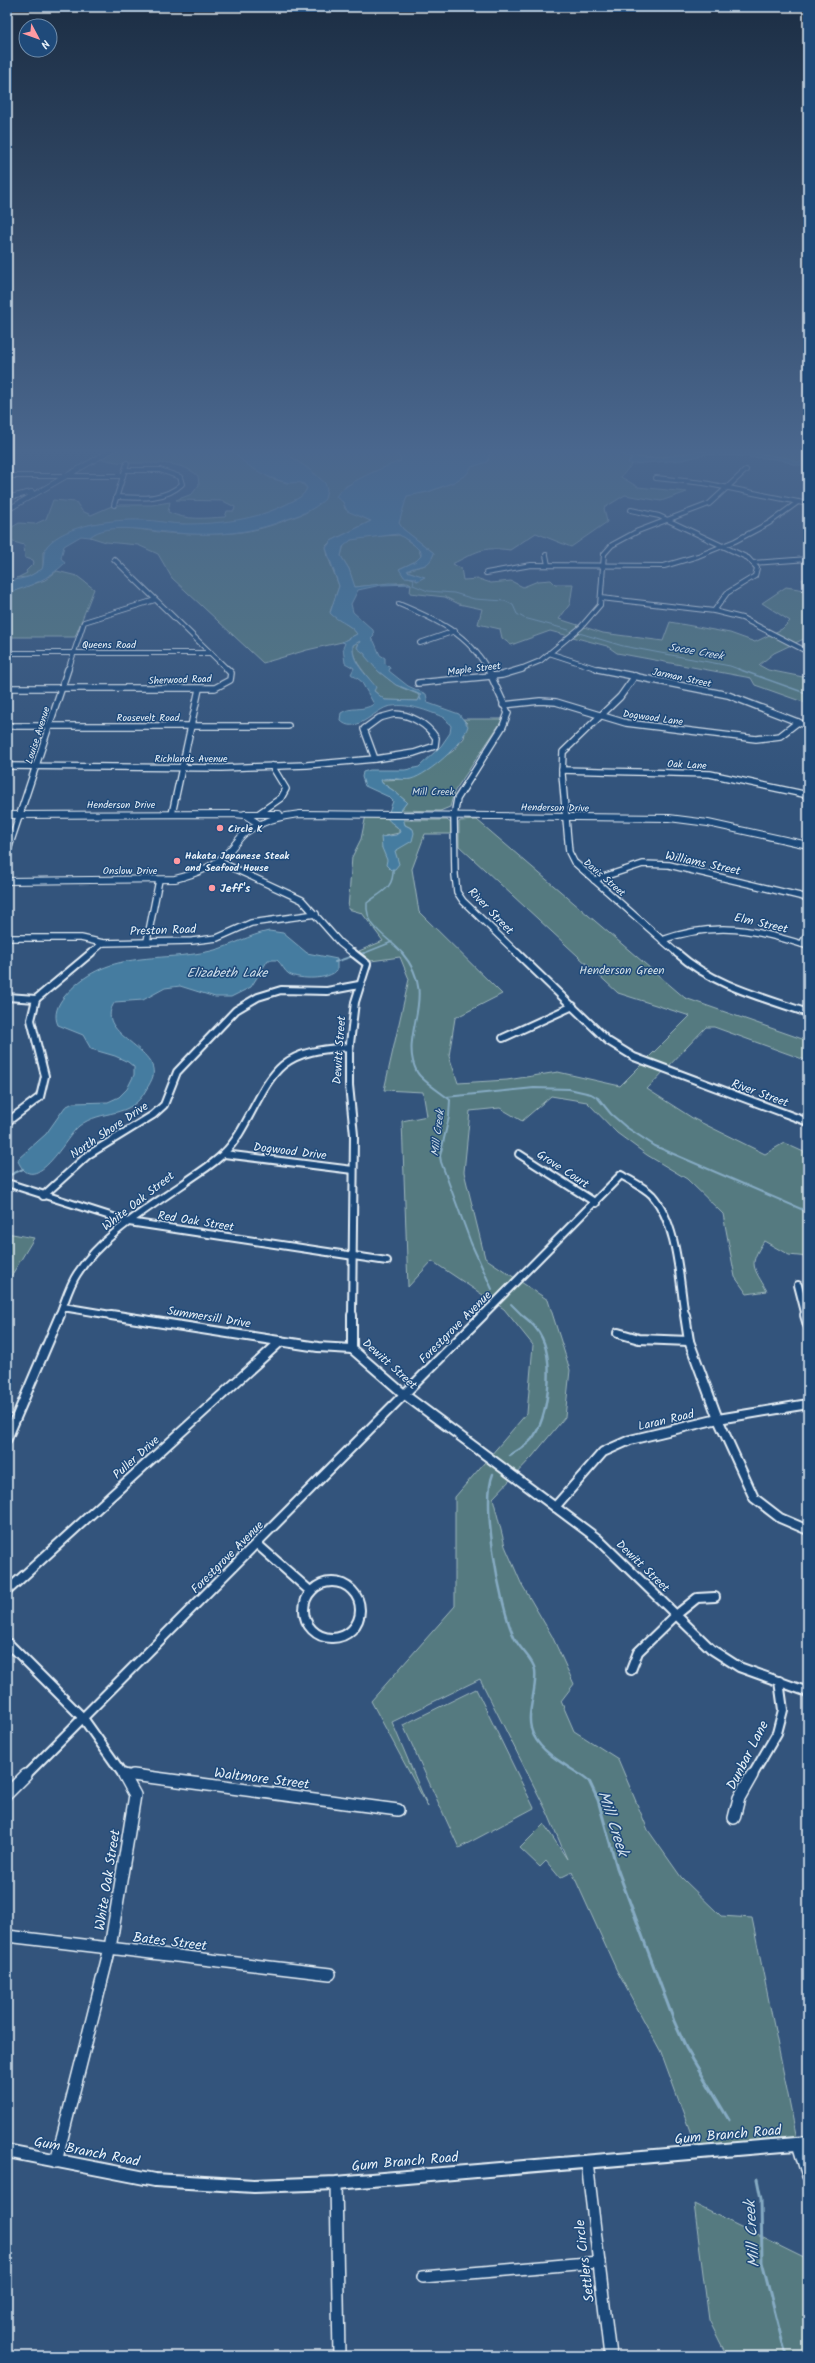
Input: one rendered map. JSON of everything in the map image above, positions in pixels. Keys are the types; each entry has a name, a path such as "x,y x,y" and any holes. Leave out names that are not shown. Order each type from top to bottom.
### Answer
{"main road":[{"name":"Henderson Drive","path":"234,814 245,815 259,824 284,816 300,814"},
{"name":"Henderson Drive","path":"7,815 300,814 681,820 708,823 808,844"},
{"name":"Onslow Drive","path":"7,881 159,880 193,874 218,861 247,832 259,824"},
{"name":"Gum Branch Road","path":"7,2151 56,2162 155,2180 254,2186 336,2183 803,2143"}],"street":[{"path":"546,557 548,565"},
{"name":"Maple Street","path":"418,683 489,676 531,666 549,653 591,617 600,605 604,557"},
{"path":"486,573 531,565 664,566 689,557"},
{"path":"714,611 727,593 755,576 757,568 753,563 742,557"},
{"name":"Sherwood Road","path":"7,688 199,690 215,688 230,680 231,673 114,559"},
{"path":"753,563 808,559"},
{"path":"601,598 714,611 756,624 808,652"},
{"name":"Louise Avenue","path":"7,853 84,622 155,600"},
{"name":"River Street","path":"399,604 423,614 455,631 468,641 481,657 508,713 503,726 457,799 454,816 455,875 457,892 463,902 608,1041 634,1057 808,1122"},
{"path":"420,643 455,631"},
{"name":"Queens Road","path":"7,653 211,653"},
{"name":"Jarman Street","path":"549,653 601,670 728,696 808,726"},
{"name":"Davis Street","path":"634,676 620,697 564,749 562,756 562,770 565,818 569,852 574,862 693,967 728,986 808,1013"},
{"path":"172,814 199,690"},
{"name":"Dogwood Lane","path":"504,705 533,702 556,702 626,723 756,739 780,736 798,722"},
{"name":"Richlands Avenue","path":"7,766 272,766 375,759 403,757 434,746 437,740 412,716 402,713 378,717 364,729 375,759"},
{"name":"Roosevelt Road","path":"7,726 288,726"},
{"path":"258,814 281,798 286,789 272,766"},
{"name":"Oak Lane","path":"562,770 710,774 808,795"},
{"name":"Dewitt Street","path":"218,861 302,900 340,942 368,964 359,986 349,1047 348,1099 354,1135 351,1254 352,1349 405,1395 608,1548 711,1649 739,1667 808,1692"},
{"name":"Williams Street","path":"594,880 643,864 669,865 808,898"},
{"path":"147,941 159,880"},
{"name":"Preston Road","path":"7,938 81,938 103,943 210,939 251,923 316,914"},
{"name":"Elm Street","path":"662,940 681,932 722,926 754,930 805,946"},
{"path":"805,946 808,933"},
{"path":"7,1122 40,1097 45,1076 31,1020 36,1000 103,943"},
{"name":"North Shore Drive","path":"43,1196 88,1155 153,1115 164,1105 177,1072 236,1010 258,997 280,990 326,991 359,986"},
{"path":"7,997 36,1000"},
{"path":"503,1038 573,1006"},
{"name":"White Oak Street","path":"7,1439 77,1274 97,1250 129,1222 224,1154 239,1136 266,1088 282,1066 294,1058 318,1050 349,1047"},
{"name":"Dogwood Drive","path":"224,1154 353,1170"},
{"name":"Grove Court","path":"519,1154 596,1203"},
{"name":"Forestgrove Avenue","path":"7,1794 596,1203 621,1175 651,1194 662,1209 671,1230 690,1342 718,1419 754,1498 780,1518 808,1530"},
{"name":"Red Oak Street","path":"7,1183 43,1196 129,1222 351,1254 387,1261"},
{"path":"798,1285 808,1325"},
{"name":"Summersill Drive","path":"63,1307 281,1340 352,1349"},
{"path":"618,1333 639,1339 690,1342"},
{"name":"Puller Drive","path":"7,1591 281,1340"},
{"name":"Laran Road","path":"555,1507 603,1452 630,1440 718,1419 808,1404"},
{"path":"257,1544 310,1591"},
{"path":"331,1581 346,1584 358,1596 361,1607 358,1620 352,1630 340,1637 331,1638 318,1636 305,1623 302,1612 310,1591 321,1584 331,1581"},
{"path":"631,1670 638,1652 676,1615 696,1598 715,1597"},
{"name":"White Oak Street","path":"7,1642 83,1718 123,1774 135,1795 110,1948 56,2162"},
{"name":"Dunbar Lane","path":"734,1818 739,1798 777,1733 782,1710 779,1681"},
{"name":"Waltmore Street","path":"123,1774 398,1810"},
{"name":"Bates Street","path":"7,1936 330,1974"},
{"path":"803,2143 808,2177"},
{"name":"Settlers Circle","path":"587,2162 610,2356"},
{"path":"336,2183 339,2356"},
{"path":"423,2277 599,2262"}],"green space":[{"path":"43,557 43,569 28,577 17,578 27,573 26,571 34,563 33,560 25,558"},
{"path":"160,557 328,557 339,586 330,612 357,634 342,642 307,650 263,663 172,578"},
{"path":"342,557 420,557 416,561 399,569 417,581 424,577 407,571 423,566 432,558 465,557 452,564 461,568 463,580 479,579 491,583 511,581 523,587 538,581 551,580 555,584 573,584 570,604 559,619 603,633 663,641 670,622 730,633 755,642 782,629 790,621 762,603 786,587 805,590 802,579 808,579 808,637 774,653 759,665 768,670 808,678 808,702 803,702 755,685 751,678 617,653 607,646 550,631 511,645 502,638 500,629 478,624 482,609 459,604 445,597 410,593 411,584 408,582 354,587 349,569"},
{"path":"57,571 77,576 94,589 75,637 7,637 7,593 45,580"},
{"path":"360,641 357,647 366,654 378,671 396,685 421,695 418,701 385,700 374,691 369,679 355,658 353,652 353,645"},
{"name":"Mill Creek","path":"463,719 503,719 454,792 450,807 440,811 401,810 407,802 382,783 381,780 410,779 453,751 464,738 467,723"},
{"name":"Henderson Green","path":"366,815 387,817 399,829 399,833 385,836 382,848 413,829 405,825 403,820 447,820 452,824 451,834 425,834 412,869 419,912 502,994 455,1018 449,1056 458,1083 507,1080 558,1072 620,1086 690,1016 618,993 459,846 460,821 477,820 685,998 808,1041 808,1061 714,1027 706,1027 647,1089 694,1119 765,1154 784,1143 808,1154 808,1257 789,1255 764,1241 754,1261 754,1266 767,1291 747,1294 735,1277 723,1214 687,1179 647,1155 617,1133 587,1102 551,1096 522,1121 500,1108 470,1111 464,1172 485,1258 548,1300 570,1370 565,1417 532,1457 493,1498 505,1546 521,1583 552,1636 574,1684 561,1701 574,1731 618,1759 648,1830 681,1877 721,1916 752,1918 798,2144 698,2153 661,2052 616,1969 572,1872 560,1878 546,1861 540,1867 520,1848 544,1824 567,1859 548,1814 480,1679 392,1722 428,1807 371,1701 455,1606 455,1497 527,1413 533,1345 504,1309 432,1261 408,1287 402,1121 427,1116 423,1092 384,1090 409,979 400,957 371,961 359,951 383,941 362,913 348,909 352,857 361,839"},
{"path":"7,1233 34,1238 7,1283"},
{"path":"476,1689 534,1808 459,1848 403,1725"},
{"path":"694,2204 808,2260 808,2356 727,2356 709,2320"}],"water":[{"path":"44,557 61,557 65,563 52,574 38,582 7,593 7,582 28,577 42,569"},
{"path":"329,557 342,557 349,569 355,587 389,583 411,584 381,585 358,590 351,604 353,612 373,630 374,636 371,639 374,641 380,655 385,658 385,663 390,668 389,671 408,686 426,694 428,703 459,714 468,726 460,741 453,749 436,765 427,771 411,779 387,778 381,780 382,783 407,802 401,810 405,825 413,829 414,833 412,841 395,851 399,864 395,869 391,870 386,865 387,860 382,848 381,837 396,835 400,832 399,829 387,817 393,801 389,797 365,786 362,777 363,772 370,770 405,770 419,767 441,746 450,733 451,726 445,718 410,706 387,707 358,724 346,724 340,720 341,713 345,711 365,708 374,704 361,681 351,674 354,668 345,663 343,648 345,643 342,642 357,634 330,613 339,586","holes":["360,641 357,648 365,654 365,656 378,671 396,685 421,695 418,701 385,700 374,691 376,687 360,668 354,657 353,645"]},
{"path":"420,557 433,557 423,566 407,571 425,577 417,581 415,578 404,577 399,569 416,561"},
{"name":"Elizabeth Lake","path":"269,931 283,933 307,953 337,959 337,970 328,976 314,978 300,977 287,973 277,960 268,960 251,987 231,997 215,997 180,986 165,988 143,1000 115,1002 110,1013 112,1023 118,1031 138,1048 152,1066 153,1076 150,1083 132,1106 124,1110 97,1117 79,1126 50,1162 42,1169 33,1173 25,1171 18,1161 19,1158 46,1134 65,1107 73,1103 108,1102 119,1097 127,1089 134,1075 134,1067 128,1062 115,1056 91,1049 83,1035 58,1025 56,1014 60,1003 80,981 97,971 114,964 133,960 211,951"}],"waterway":[{"name":"Socoe Creek","path":"408,577 414,579 413,585 428,591 454,593 474,599 505,601 513,605 517,614 524,618 569,630"},
{"name":"Socoe Creek","path":"579,633 623,646 730,666 741,670"},
{"name":"Socoe Creek","path":"738,669 808,694"},
{"name":"Mill Creek","path":"401,687 418,694 421,700"},
{"name":"Mill Creek","path":"391,942 374,926 367,912 367,903 382,893 389,886 393,876 393,869"},
{"path":"362,954 391,942"},
{"name":"Mill Creek","path":"391,942 402,953"},
{"name":"Mill Creek","path":"402,953 413,969 418,985 419,1000 412,1043 412,1058 420,1076 446,1097"},
{"path":"335,962 350,957"},
{"path":"446,1097 534,1088 569,1089 591,1094 598,1098 611,1114 626,1127 655,1146 808,1212"},
{"name":"Mill Creek","path":"446,1097 450,1100 449,1117 440,1156 441,1162 471,1243 492,1289"},
{"path":"8,1176 23,1169"},
{"name":"Mill Creek","path":"511,1304 522,1315"},
{"name":"Mill Creek","path":"510,1455 530,1441 538,1429 546,1404 548,1390 549,1375 546,1349 542,1338 534,1325 522,1315"},
{"name":"Mill Creek","path":"493,1474 490,1488 489,1508 498,1580 503,1603 514,1637 519,1646 532,1661 535,1670 535,1687 530,1712 531,1728 538,1742 549,1754 582,1776"},
{"name":"Mill Creek","path":"581,1775 589,1781 598,1800 617,1868 674,2021 686,2048 729,2120"},
{"name":"Mill Creek","path":"757,2179 761,2199 762,2262 786,2356"}],"place":[{"name":"Circle K","path":"220,828"},
{"name":"Hakata Japanese Steak and Seafood House","path":"177,861"},
{"name":"Jeff's","path":"212,888"}]}
